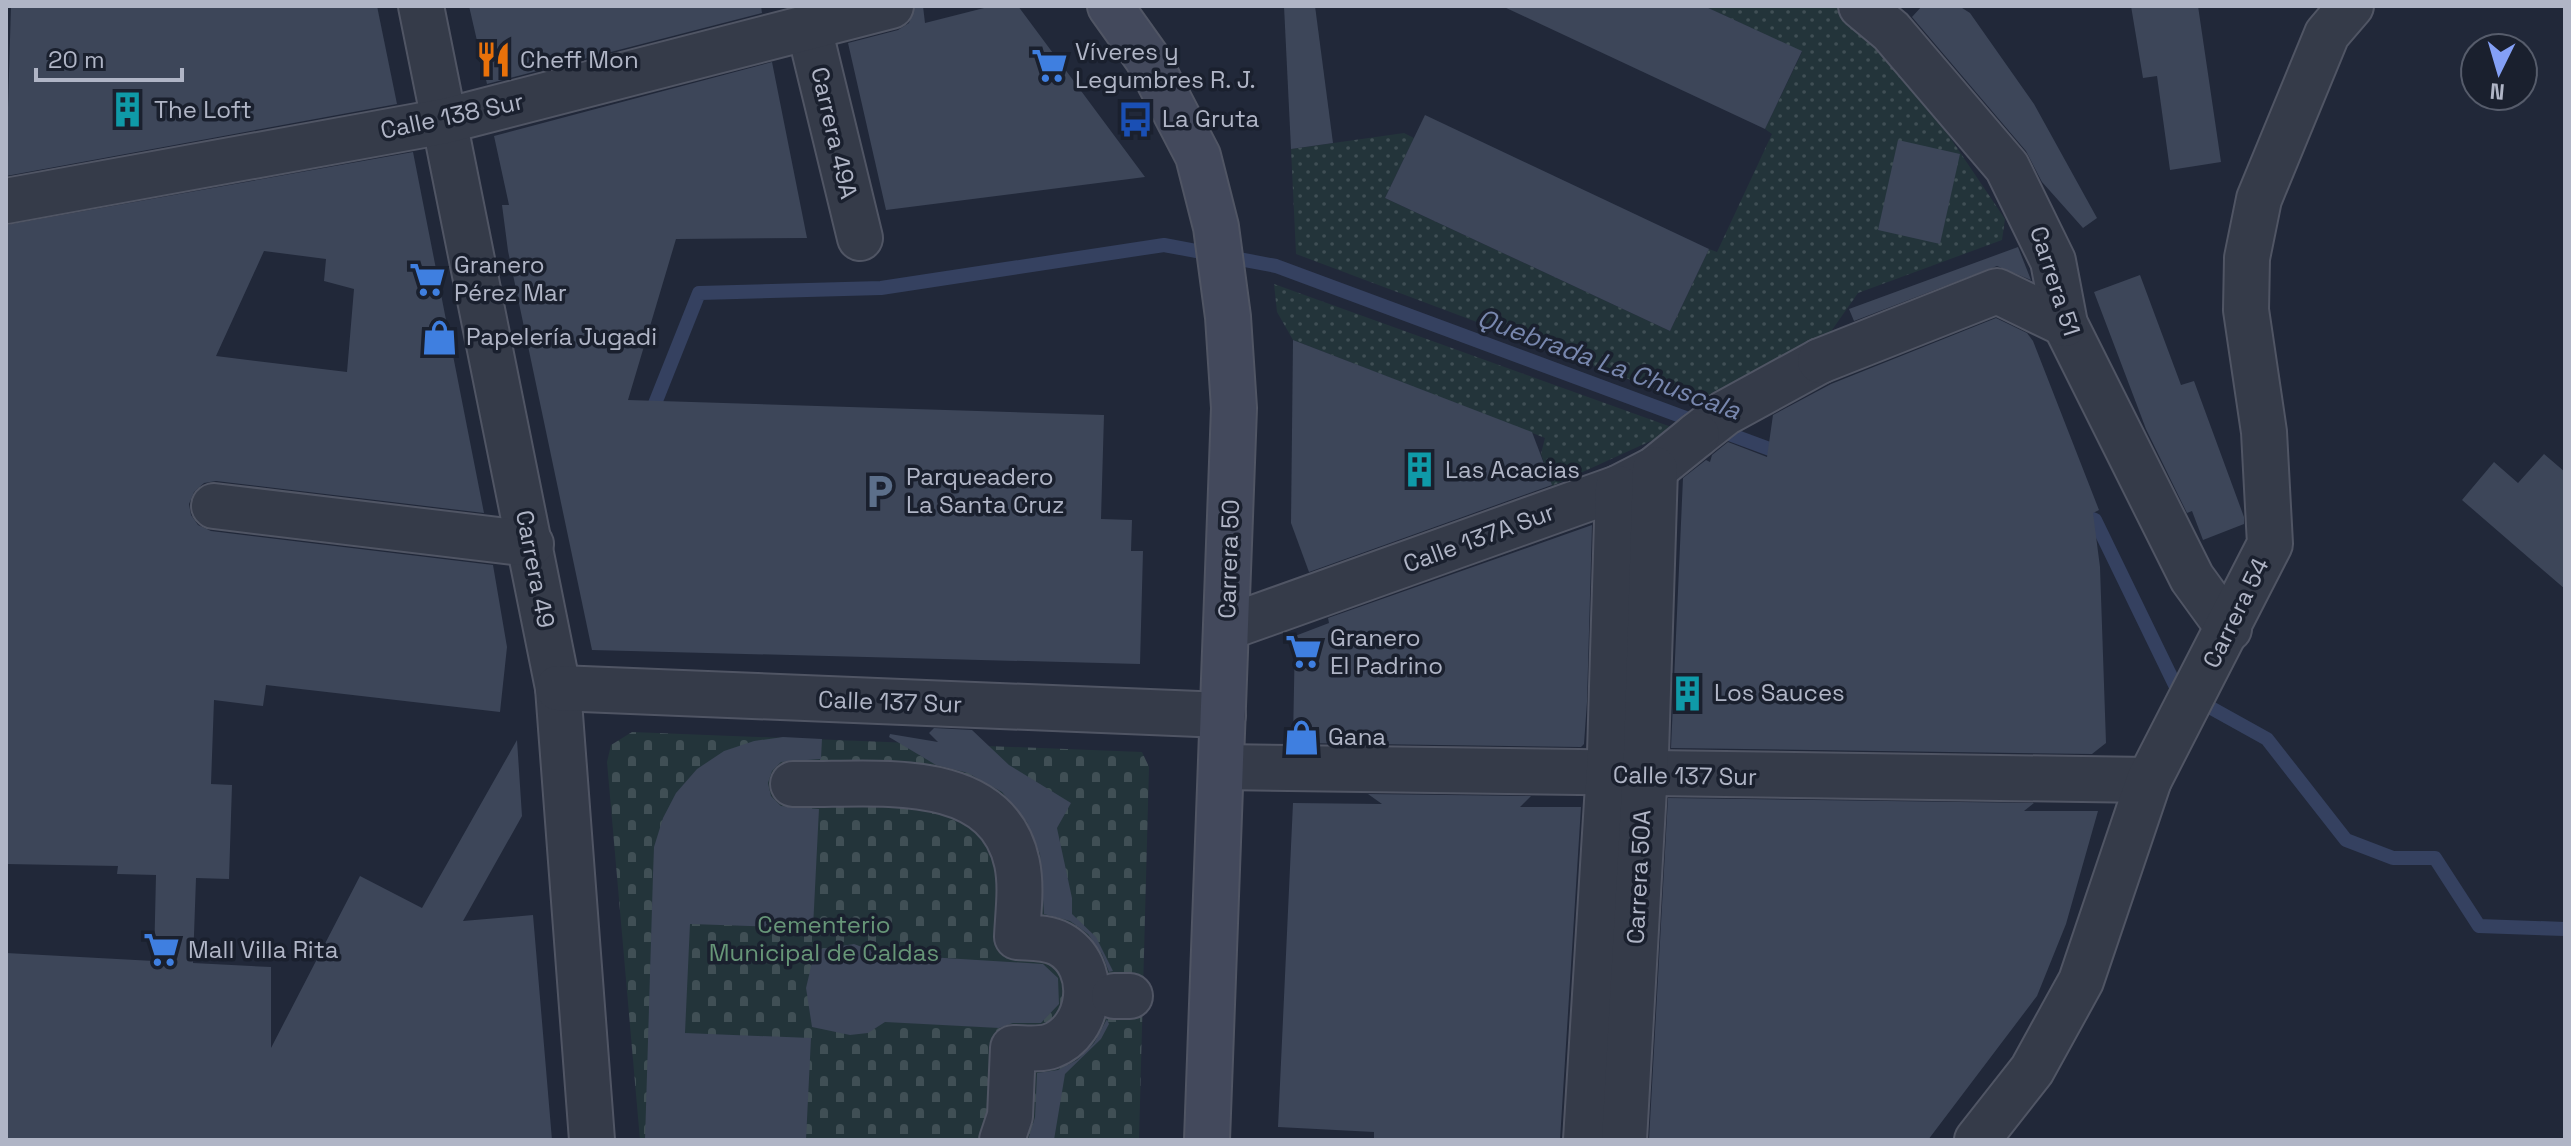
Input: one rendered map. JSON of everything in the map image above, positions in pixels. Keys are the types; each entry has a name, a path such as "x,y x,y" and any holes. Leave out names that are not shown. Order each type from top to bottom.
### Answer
{"main road":[{"name":"Carrera 50","path":"1110,6 1147,58 1198,156 1216,227 1228,317 1234,408 1207,1140"}],"street":[{"name":"Carrera 49","path":"421,6 558,688 592,1140"},
{"name":"Calle 138 Sur","path":"6,201 445,121 891,6"},
{"name":"Carrera 51","path":"1861,6 1891,31 2007,167 2053,261 2065,324 2192,578 2229,629"},
{"name":"Carrera 54","path":"1977,1140 2032,1070 2081,981 2149,780 2270,544 2264,432 2246,310 2247,258 2259,199 2327,34 2351,6"},
{"name":"Carrera 49A","path":"809,28 860,238"},
{"name":"Calle 137A Sur","path":"1226,628 1636,478 1711,424 1820,361 1997,291 2065,324"},
{"name":"Carrera 50A","path":"1624,1140 1627,776 1636,478"},
{"path":"214,506 531,544"},
{"name":"Calle 137 Sur","path":"558,688 1223,715"},
{"name":"Calle 137 Sur","path":"1222,767 1627,776 2149,780"},
{"name":"Carrera 50A","path":"1586,1140 1627,776"},
{"path":"793,784 940,787 970,799 1004,830 1016,861 1017,937 1049,939 1063,946 1077,958 1085,976 1108,996 1085,1011 1078,1025 1065,1039 1048,1048 1013,1048 1010,1116 1002,1140"}],"green space":[{"path":"1704,6 1838,6 1893,53 2005,219 2002,240 1858,293 1813,357 1713,411 1296,254 1291,149 1404,133 1414,138 1385,198 1670,331 1709,249 1717,252 1772,134 1765,129 1802,52"},
{"path":"1274,284 1677,429 1552,486 1541,454 1545,438 1293,340 1277,312"},
{"name":"Cementerio Municipal de Caldas","path":"632,732 1142,752 1149,767 1139,1140 640,1140 607,762 611,745"}],"building":[{"path":"11,6 377,6 397,104 6,176"},
{"path":"469,6 761,6 762,13 487,84"},
{"path":"915,6 923,6 925,23 992,6 1018,6 1145,177 886,210 848,43 898,30 909,23"},
{"path":"1284,6 1315,6 1333,143 1291,149"},
{"path":"1502,6 1704,6 1802,51 1765,129"},
{"path":"1922,6 1959,6 1970,13 2034,104 2097,218 2083,228 2042,182 2026,151 1912,17"},
{"path":"2131,6 2198,6 2221,162 2170,170 2157,76 2143,78"},
{"name":"Parqueadero La Santa Cruz","path":"772,62 807,238 676,239 628,400 1104,415 1101,519 1132,520 1131,551 1143,551 1140,664 592,650 508,251 502,205 509,205 494,136"},
{"path":"1425,115 1709,249 1670,331 1385,198"},
{"path":"1898,140 1960,154 1940,244 1878,230"},
{"path":"413,152 484,513 216,481 204,483 194,492 189,504 191,515 198,525 211,531 493,565 507,647 500,712 266,685 263,706 214,700 211,784 232,785 229,879 196,878 193,963 271,967 271,1048 360,876 422,908 517,740 522,816 463,921 533,915 552,1140 6,1140 6,953 154,961 156,875 117,874 118,866 6,864 6,225","holes":["264,251 326,259 324,281 354,289 347,372 216,356"]},
{"path":"2018,247 2031,280 1997,266 1854,321 1849,309"},
{"path":"2140,275 2181,385 2194,381 2244,517 2244,524 2203,540 2192,511 2187,513 2146,429 2094,292"},
{"path":"1996,318 2027,333 2033,341 2099,510 2093,513 2100,567 2106,743 2092,754 1671,748 1683,478 1706,460 1710,462 1712,455 1728,442 1767,457 1773,415 1831,384"},
{"name":"Las Acacias","path":"1293,340 1532,432 1552,485 1309,572 1291,523"},
{"path":"2544,454 2565,472 2565,589 2462,500 2494,462 2518,483"},
{"path":"1592,525 1587,702 1584,744 1581,747 1298,743 1293,739 1295,636 1329,623 1328,618"},
{"path":"934,728 972,730 1009,765 1071,803 1057,828 1072,898 1072,914 1096,937 1113,971 1109,972 1102,954 1088,934 1070,921 1044,914 1040,854 1027,822 1002,792 968,773 936,765 889,737 890,734 938,742 929,733"},
{"path":"783,737 822,739 821,759 781,762 772,771 768,783 771,796 781,806 819,809 813,928 690,924 685,1033 811,1038 806,1140 645,1140 654,847 663,818 676,793 697,769 724,751 754,741"},
{"path":"1368,794 1531,796 1520,807 1581,807 1560,1140 1374,1140 1374,1132 1278,1127 1293,803 1382,804"},
{"path":"1668,798 2034,803 2024,811 2098,811 2066,924 2037,996 1928,1140 1649,1140"},
{"path":"854,944 880,954 1043,964 1058,978 1059,1004 1041,1023 1013,1023 999,1028 885,1022 868,1033 850,1035 812,1027 806,988 815,950"},
{"path":"1107,1019 1109,1024 1101,1039 1065,1074 1054,1140 1028,1140 1035,1117 1037,1073 1058,1070 1077,1060 1094,1043"}],"waterway":[{"name":"Quebrada La Chuscala","path":"650,416 699,293 881,288 1164,245 1276,266 1783,454"},
{"name":"Quebrada La Chuscala","path":"2077,513 2095,520 2177,689 2267,739 2346,840 2393,858 2435,858 2479,926 2565,929"}],"place":[{"name":"Cheff Mon","path":"494,60"},
{"name":"Víveres y Legumbres R. J.","path":"1049,66"},
{"name":"The Loft","path":"128,110"},
{"name":"La Gruta","path":"1136,119"},
{"name":"Granero Pérez Mar","path":"428,279"},
{"name":"Papelería Jugadi","path":"440,337"},
{"name":"Las Acacias","path":"1419,470"},
{"name":"Parqueadero La Santa Cruz","path":"880,491"},
{"name":"Granero El Padrino","path":"1304,652"},
{"name":"Los Sauces","path":"1688,693"},
{"name":"Gana","path":"1302,737"},
{"name":"Mall Villa Rita","path":"162,950"}]}
